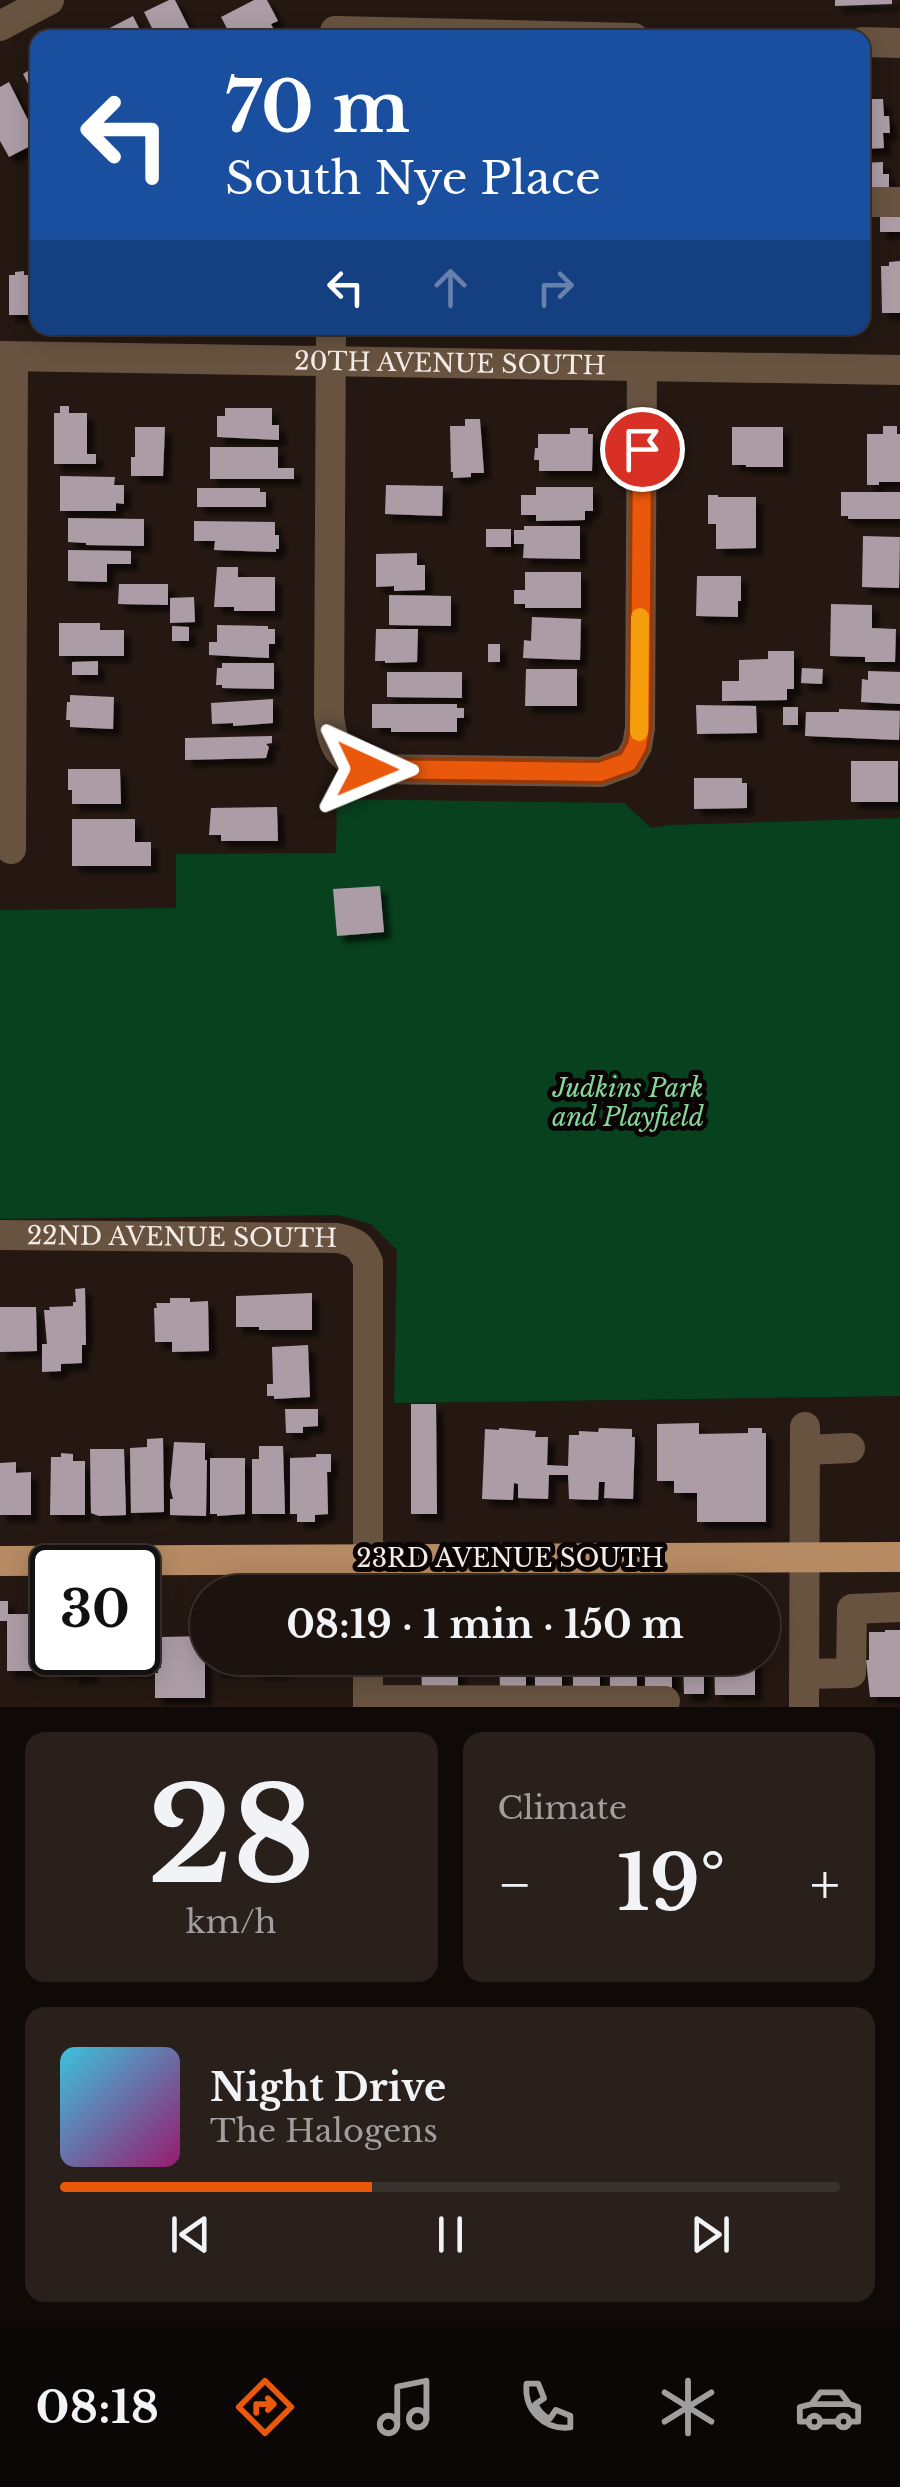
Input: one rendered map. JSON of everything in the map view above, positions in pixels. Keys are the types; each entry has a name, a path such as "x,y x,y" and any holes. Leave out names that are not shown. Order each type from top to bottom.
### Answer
{"main road":[{"name":"23RD AVENUE SOUTH","path":"0,1561 900,1557"}],"street":[{"path":"0,26 49,0"},
{"path":"335,0 335,30"},
{"path":"870,42 900,43"},
{"path":"870,202 900,202"},
{"path":"331,335 329,715 338,752 367,769 600,772 628,762 637,746 640,728 642,366"},
{"path":"7,356 10,849"},
{"name":"20TH AVENUE SOUTH","path":"7,356 900,370"},
{"name":"22ND AVENUE SOUTH","path":"0,1236 338,1238 361,1246 368,1262 369,1559"},
{"path":"804,1707 805,1438 850,1448"},
{"path":"369,1559 369,1575"},
{"path":"804,1674 851,1672 852,1609 900,1607"},
{"path":"368,1675 368,1704 665,1701"}],"green space":[{"name":"Judkins Park and Playfield","path":"337,799 624,803 651,828 900,818 900,1396 394,1403 397,1250 371,1224 338,1215 0,1219 0,910 176,908 176,854 336,853"}],"building":[{"path":"175,0 190,30 153,30 144,12"},
{"path":"254,0 267,0 278,21 271,24 274,30 228,30 221,17"},
{"path":"835,0 892,0 892,4 835,6"},
{"path":"133,16 140,30 106,30"},
{"path":"30,70 30,88 23,74"},
{"path":"9,82 30,124 30,146 9,157 0,141 0,87"},
{"path":"870,99 883,99 884,116 889,116 890,133 883,133 884,148 870,149"},
{"path":"883,162 883,174 889,174 889,189 870,197 870,163"},
{"path":"880,215 900,216 900,232 880,232"},
{"path":"900,261 900,313 882,313 881,266"},
{"path":"24,271 24,275 30,275 30,315 9,315 9,275"},
{"path":"60,406 69,406 69,413 87,413 87,454 96,454 96,464 54,464 54,413 60,413"},
{"path":"225,408 272,408 272,425 279,425 279,440 217,437 217,416 225,416"},
{"path":"465,419 480,419 484,473 453,478 450,426 465,426"},
{"path":"883,426 897,426 900,434 900,482 867,485 867,434 883,434"},
{"path":"135,427 165,427 163,476 131,476"},
{"path":"732,427 783,427 783,467 732,465"},
{"path":"570,428 588,428 588,434 593,434 592,471 539,471 539,460 534,460 538,434 570,434"},
{"path":"210,447 278,447 278,468 294,468 294,479 210,479"},
{"path":"60,476 115,477 114,485 124,485 124,504 116,503 116,511 60,511"},
{"path":"386,485 443,486 442,516 385,514"},
{"path":"536,487 593,487 593,511 585,511 585,520 536,521 536,515 521,515 521,495 536,495"},
{"path":"197,488 260,488 260,492 266,492 266,507 197,507"},
{"path":"841,492 900,492 900,519 841,516"},
{"path":"708,495 756,497 756,548 716,549 716,524 708,524"},
{"path":"68,518 144,519 144,546 68,542"},
{"path":"194,521 275,522 279,549 214,550 215,541 194,541"},
{"path":"524,526 580,526 580,559 523,558 524,544 514,544 514,530 524,530"},
{"path":"486,529 511,529 511,547 486,547"},
{"path":"863,536 900,537 899,588 862,587"},
{"path":"68,550 131,551 131,564 107,564 107,582 68,581"},
{"path":"417,553 417,565 425,565 425,590 376,587 376,554"},
{"path":"217,567 238,567 238,577 275,577 275,611 214,607"},
{"path":"525,572 581,572 581,608 525,608 525,604 514,604 514,590 525,590"},
{"path":"697,576 741,576 738,617 696,616"},
{"path":"119,584 168,584 168,605 118,604"},
{"path":"389,595 451,596 451,626 389,625"},
{"path":"194,597 195,622 170,623 170,598"},
{"path":"831,604 872,605 872,628 896,629 895,662 830,656"},
{"path":"532,617 581,619 580,660 523,658 524,640 531,641"},
{"path":"59,623 100,623 100,630 124,630 124,656 59,656"},
{"path":"217,625 275,629 275,644 269,644 269,658 209,655 209,642 217,642"},
{"path":"172,626 189,627 189,641 172,641"},
{"path":"376,629 418,629 417,662 375,661"},
{"path":"488,644 500,644 500,662 488,662"},
{"path":"768,651 794,651 794,689 787,689 787,700 722,701 722,681 739,681 739,660 768,659"},
{"path":"98,661 98,675 72,675 72,662"},
{"path":"222,663 274,663 274,689 216,685 217,668 222,668"},
{"path":"802,668 823,669 822,684 801,683"},
{"path":"526,669 577,669 577,706 525,706"},
{"path":"868,671 900,672 900,704 861,702 862,679 868,680"},
{"path":"387,672 462,672 462,698 387,697"},
{"path":"70,695 114,697 113,729 70,727 70,720 66,720"},
{"path":"273,699 273,723 212,724 211,703"},
{"path":"372,704 457,704 457,708 464,708 464,718 457,718 457,732 391,732 391,728 372,728"},
{"path":"696,705 756,706 757,733 697,734"},
{"path":"783,707 798,707 798,725 783,725"},
{"path":"900,711 899,740 805,736 806,712"},
{"path":"272,736 272,743 266,744 266,758 185,760 185,738"},
{"path":"851,761 898,761 898,802 851,802"},
{"path":"68,769 120,769 121,804 72,804"},
{"path":"694,778 742,778 742,783 747,783 747,808 694,809"},
{"path":"277,807 278,841 221,841 221,835 209,835 211,808"},
{"path":"72,819 135,819 135,842 151,842 151,866 72,866"},
{"path":"380,886 384,932 337,936 333,889"},
{"path":"85,1288 86,1345 82,1345 82,1363 61,1364 61,1371 42,1372 42,1344 47,1344 44,1310 73,1306 75,1289"},
{"path":"312,1293 312,1330 236,1327 236,1296"},
{"path":"170,1298 208,1301 209,1351 172,1352 172,1342 155,1342 154,1308 156,1303 170,1303"},
{"path":"0,1307 36,1307 37,1351 0,1352"},
{"path":"308,1345 310,1397 267,1396 267,1384 273,1384 272,1347"},
{"path":"411,1404 436,1404 437,1514 411,1514"},
{"path":"285,1409 318,1409 318,1426 303,1427 303,1433 286,1433"},
{"path":"699,1423 699,1434 748,1433 748,1428 762,1428 762,1433 766,1433 766,1522 697,1522 697,1493 674,1493 674,1481 657,1481 657,1424"},
{"path":"599,1428 632,1429 633,1499 604,1498 605,1482 599,1482 598,1500 569,1499 568,1475 549,1475 548,1499 518,1498 518,1484 514,1483 513,1500 482,1499 485,1429 536,1431 535,1437 548,1437 547,1465 568,1466 569,1435 598,1432"},
{"path":"163,1438 164,1512 131,1513 130,1448 147,1447 147,1439"},
{"path":"174,1442 205,1443 206,1516 170,1515"},
{"path":"259,1446 283,1446 285,1514 252,1514 252,1459 259,1459"},
{"path":"90,1449 124,1449 126,1515 91,1513"},
{"path":"61,1453 73,1454 73,1461 85,1461 85,1515 50,1515 51,1457 61,1457"},
{"path":"331,1454 331,1472 327,1472 328,1514 315,1515 315,1522 297,1522 297,1514 290,1514 290,1458"},
{"path":"210,1458 245,1458 245,1514 210,1514"},
{"path":"16,1462 16,1473 31,1472 31,1515 0,1515 0,1463"},
{"path":"0,1601 8,1601 8,1614 30,1614 30,1671 7,1671 7,1621 0,1621"},
{"path":"900,1630 900,1697 870,1697 866,1660 869,1632"},
{"path":"190,1636 190,1675 205,1675 205,1698 155,1698 155,1675 160,1675 161,1668 161,1637"},
{"path":"421,1675 458,1675 458,1693 422,1693"},
{"path":"500,1675 526,1675 526,1688 500,1688"},
{"path":"535,1675 562,1675 562,1688 535,1688"},
{"path":"573,1675 600,1675 600,1688 573,1688"},
{"path":"610,1675 637,1675 637,1688 610,1688"},
{"path":"645,1675 672,1675 672,1688 645,1688"},
{"path":"683,1675 704,1675 704,1694 684,1694"},
{"path":"714,1675 755,1675 755,1695 715,1695"}],"slow traffic":[{"path":"639,732 640,617"}],"route":[{"path":"367,769 600,772 628,762 637,746 640,728 642,449"}]}
